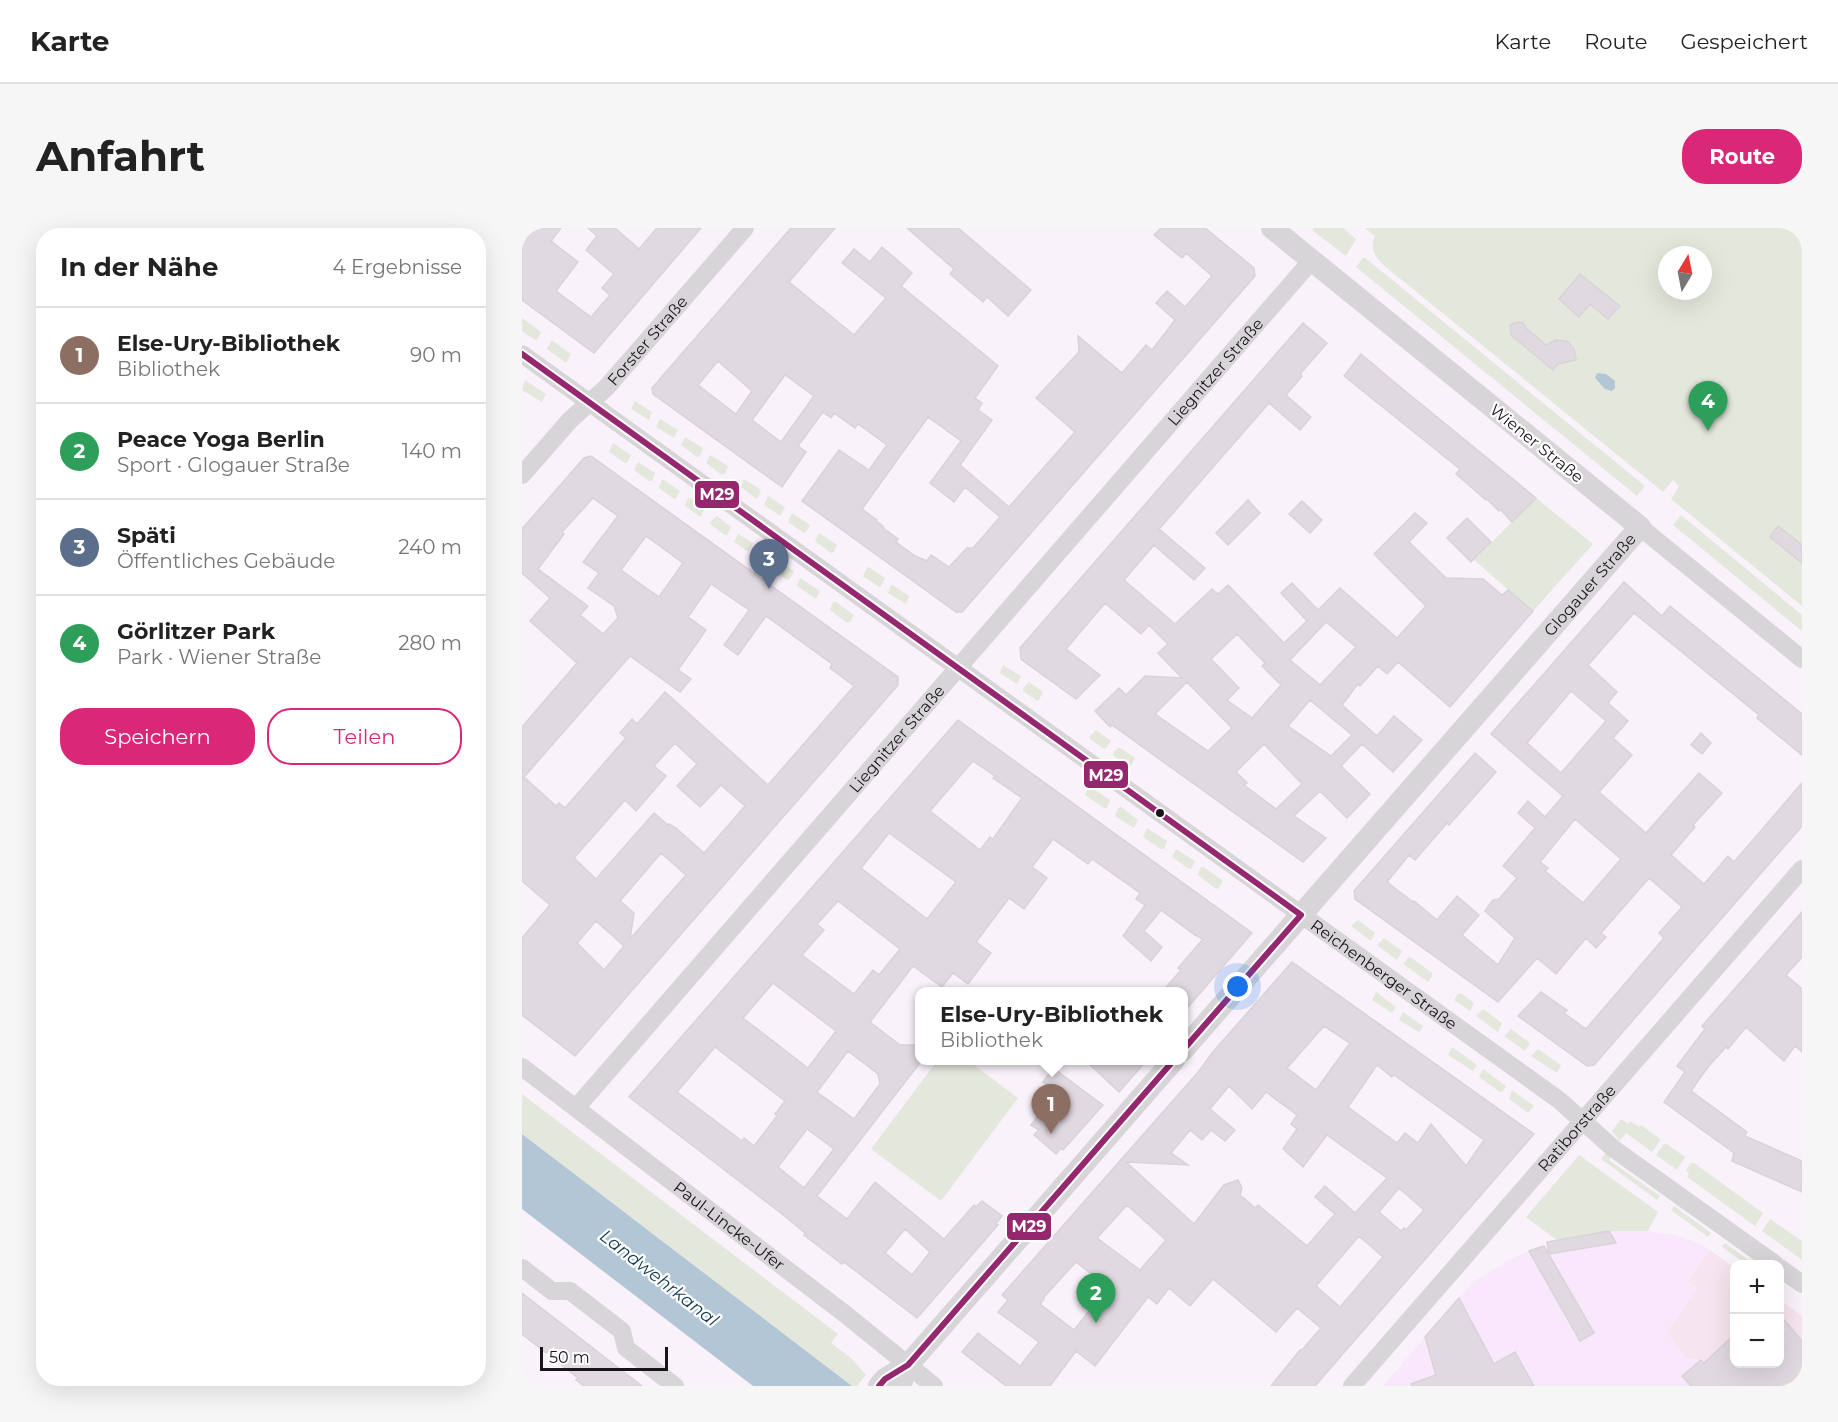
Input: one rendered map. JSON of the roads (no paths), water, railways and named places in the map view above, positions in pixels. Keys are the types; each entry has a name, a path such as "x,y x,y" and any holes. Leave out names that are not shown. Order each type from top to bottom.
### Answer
{"street":[{"name":"Forster Straße","path":"522,475 570,420 606,388 746,228"},
{"name":"Wiener Straße","path":"1272,228 1802,659"},
{"name":"Liegnitzer Straße","path":"576,1108 1312,260"},
{"name":"Reichenberger Straße","path":"522,354 1559,1100 1614,1149 1769,1260"},
{"name":"Glogauer Straße","path":"1188,1044 1640,527"},
{"name":"Ratiborstraße","path":"1352,1386 1802,869"},
{"path":"879,1386 885,1379 904,1376 1170,1065"},
{"name":"Paul-Lincke-Ufer","path":"522,1067 845,1314 904,1376 934,1386"},
{"path":"522,1268 552,1291 570,1291 622,1330 626,1348 675,1386"},
{"path":"1784,1271 1802,1284"}],"water":[{"path":"1597,373 1606,374 1615,381 1615,388 1612,391 1605,389 1595,378"},
{"name":"Landwehrkanal","path":"522,1134 852,1386 753,1386 522,1209"}],"place":[{"name":"Görlitzer Park","path":"1708,431"},
{"name":"Späti","path":"769,589"},
{"name":"Else-Ury-Bibliothek","path":"1051,1134"},
{"name":"Peace Yoga Berlin","path":"1096,1323"}]}
